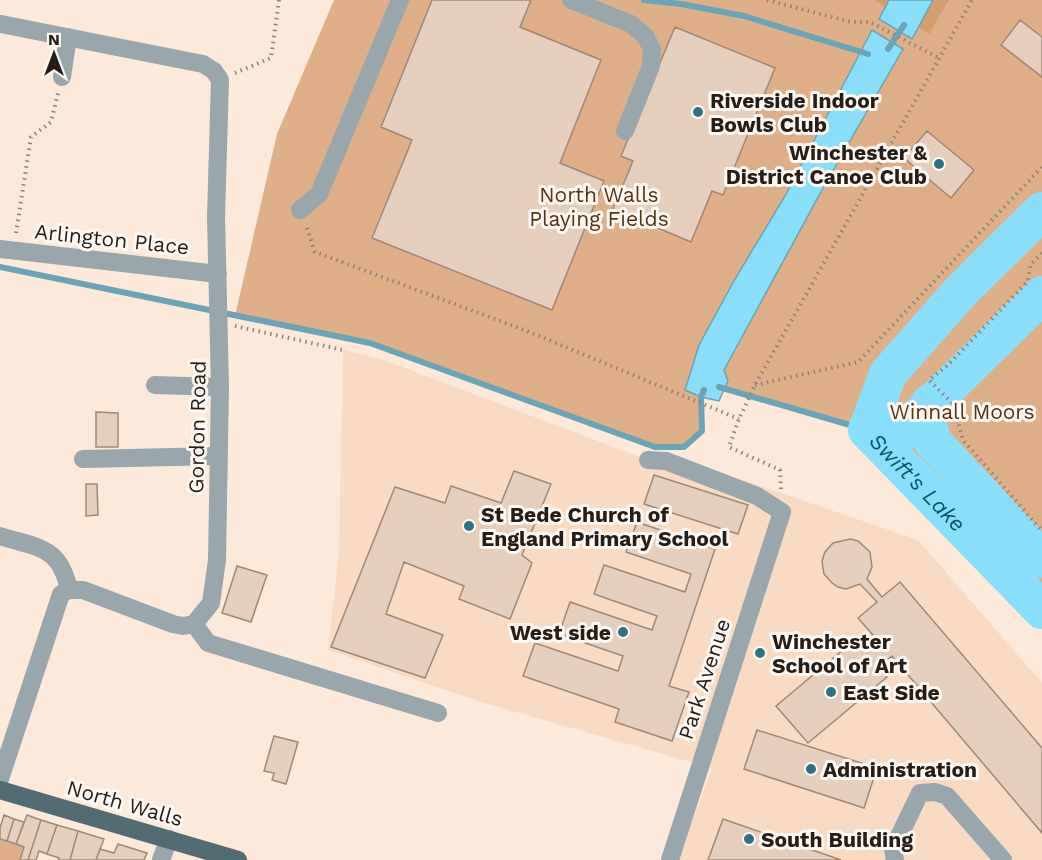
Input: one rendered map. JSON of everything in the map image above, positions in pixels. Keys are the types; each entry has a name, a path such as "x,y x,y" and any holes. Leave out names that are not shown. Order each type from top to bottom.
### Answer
{"main road":[{"name":"North Walls","path":"0,790 238,860"}],"street":[{"path":"300,210 319,194 400,0"},
{"path":"571,0 631,24 645,36 652,50 651,66 625,131"},
{"path":"1,24 203,64 214,71 220,86"},
{"path":"62,77 68,37"},
{"name":"Gordon Road","path":"194,624 212,603 218,560 220,324 216,217 220,86"},
{"name":"Arlington Place","path":"6,250 218,281"},
{"path":"155,385 220,387"},
{"path":"83,459 219,456"},
{"name":"Park Avenue","path":"648,460 666,461 747,492 782,512 670,860"},
{"path":"0,536 51,553 64,569 69,590"},
{"path":"0,779 58,601 61,594 69,590 83,590 173,624 183,626 194,624 208,643 438,713"},
{"path":"895,860 893,849 920,793 935,792 947,796 1003,860"},
{"path":"161,860 169,839"}],"path":[{"path":"220,86 272,58 279,0"},
{"path":"767,0 851,22 870,22 939,58"},
{"path":"780,470 729,447 739,419 755,385 972,0"},
{"path":"6,250 31,137 51,122 62,77"},
{"path":"755,385 858,362 1042,167"},
{"path":"300,210 315,252 527,331 739,419"},
{"path":"1042,254 1031,264 1027,282 949,364 929,380 954,404 963,440 988,472 1042,531"},
{"path":"220,324 259,330 343,350"}],"shaded area":[{"path":"874,0 949,0 929,34"},
{"name":"Winchester School of Art","path":"343,350 381,359 648,460 667,454 918,540 1042,683 1042,860 678,860 712,768 481,702 328,650 339,553"}],"green space":[{"name":"North Walls Playing Fields","path":"334,0 1042,0 1042,610 867,430 707,384 701,397 702,431 684,447 655,447 370,343 235,316 277,134"},
{"path":"0,839 24,847 20,860 0,860"}],"water":[{"path":"889,0 933,0 912,39 879,19"},
{"path":"872,30 903,49 828,179 724,370 728,381 719,401 685,390 699,345 735,279 785,196"}],"building":[{"path":"432,0 531,0 520,27 601,60 560,163 604,181 552,310 372,238 412,140 381,127"},
{"path":"1020,20 1042,37 1042,77 1001,45"},
{"name":"Riverside Indoor Bowls Club","path":"675,27 775,68 723,195 712,191 691,242 613,209 633,161 621,156"},
{"name":"Winchester & District Canoe Club","path":"927,131 974,170 951,198 904,158"},
{"path":"96,412 118,413 118,447 96,447"},
{"path":"514,471 551,484 522,555 532,563 510,619 459,599 464,586 404,562 386,614 443,635 425,678 331,647 395,487 445,503 451,486 501,503"},
{"path":"654,475 748,505 738,534 644,504"},
{"path":"86,484 97,484 98,515 86,516"},
{"name":"West side","path":"637,522 715,549 669,686 689,692 672,741 615,722 619,709 523,676 535,643 618,671 623,656 559,634 570,602 652,630 657,616 594,594 604,565 685,592 691,574 626,552"},
{"name":"East Side","path":"850,539 858,541 870,552 872,567 867,579 882,597 900,582 1042,748 1042,833 892,656 878,668 887,677 808,743 776,706 850,644 855,650 873,635 858,618 877,602 860,584 846,589 838,587 824,574 822,561 825,552 833,543"},
{"path":"237,566 267,575 251,622 222,613"},
{"name":"Administration","path":"757,730 877,768 864,808 744,769"},
{"path":"274,736 298,742 286,784 272,780 274,773 264,771"},
{"path":"4,815 14,819 7,841 0,839 0,828"},
{"path":"27,815 41,820 28,860 20,860 24,847 16,844"},
{"path":"14,819 24,822 16,844 7,841"},
{"name":"South Building","path":"723,819 841,860 708,860"},
{"path":"41,820 57,825 47,854 39,851 36,860 28,860"},
{"path":"57,825 78,831 70,860 58,860 59,858 47,854"},
{"path":"78,831 104,839 96,860 70,860"},
{"path":"118,844 147,853 144,860 96,860 100,849 114,853"}],"waterway":[{"path":"644,0 681,4 744,16 868,54"},
{"path":"888,49 904,25"},
{"name":"Swift's Lake","path":"1042,211 961,291 888,374 867,430 1042,610"},
{"path":"0,267 370,343 655,447 684,447 702,431 701,397 704,390"},
{"path":"886,448 1042,295"},
{"path":"719,387 867,430"},
{"path":"929,404 928,424 932,441 1042,559"}],"place":[{"name":"Riverside Indoor Bowls Club","path":"698,112"},
{"name":"Winchester & District Canoe Club","path":"939,164"},
{"name":"St Bede Church of England Primary School","path":"469,526"},
{"name":"West side","path":"623,632"},
{"name":"Winchester School of Art","path":"760,653"},
{"name":"East Side","path":"831,692"},
{"name":"Administration","path":"811,769"},
{"name":"South Building","path":"749,839"}],"park label":[{"name":"Winnall Moors","path":"962,411"}]}
